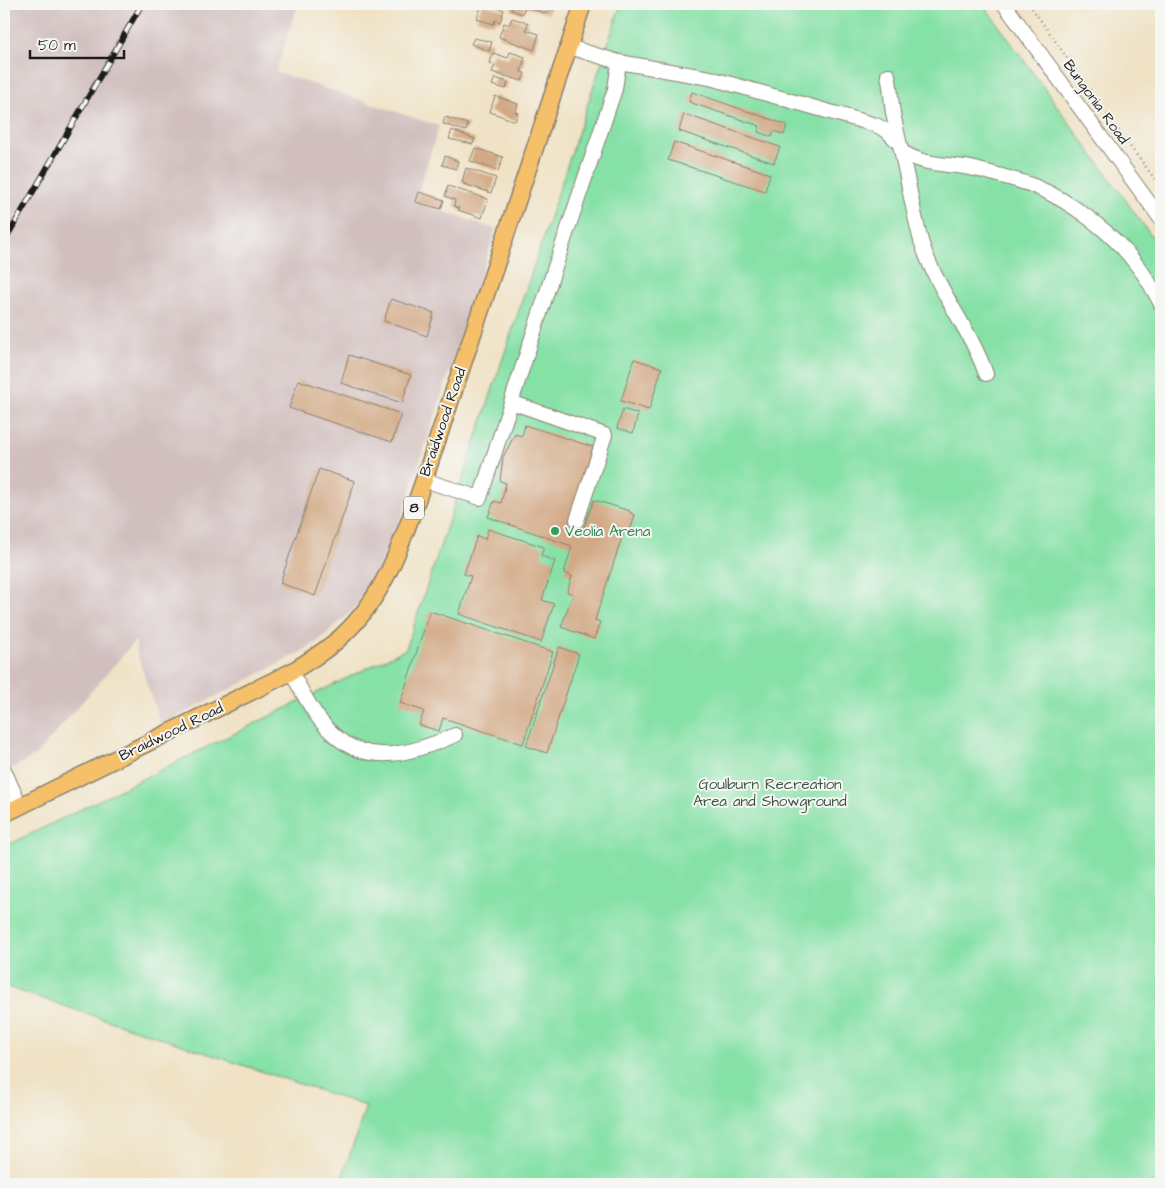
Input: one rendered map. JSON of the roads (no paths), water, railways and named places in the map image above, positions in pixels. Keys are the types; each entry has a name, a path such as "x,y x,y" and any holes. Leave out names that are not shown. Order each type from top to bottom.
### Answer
{"main road":[{"name":"Braidwood Road","path":"4,814 292,672 335,642 363,614 381,586 399,549 424,480 584,4"}],"street":[{"name":"Bungonia Road","path":"1004,4 1161,220"},
{"path":"569,47 619,62 710,78 876,125 887,131 913,159 970,168 1036,187 1064,202 1092,221 1118,243 1139,266 1161,304"},
{"path":"424,480 480,498 615,89 619,62"},
{"path":"888,76 892,89 892,110 922,243 945,296 971,340 986,374"},
{"path":"511,402 605,434 577,520"},
{"path":"292,672 315,712 330,732 343,743 358,751 392,754 414,750 455,735"},
{"path":"4,770 20,806"}],"railway":[{"path":"4,242 142,4"}],"place":[{"name":"Veolia Arena","path":"555,531"}],"park label":[{"name":"Goulburn Recreation Area and Showground","path":"770,792"}]}
